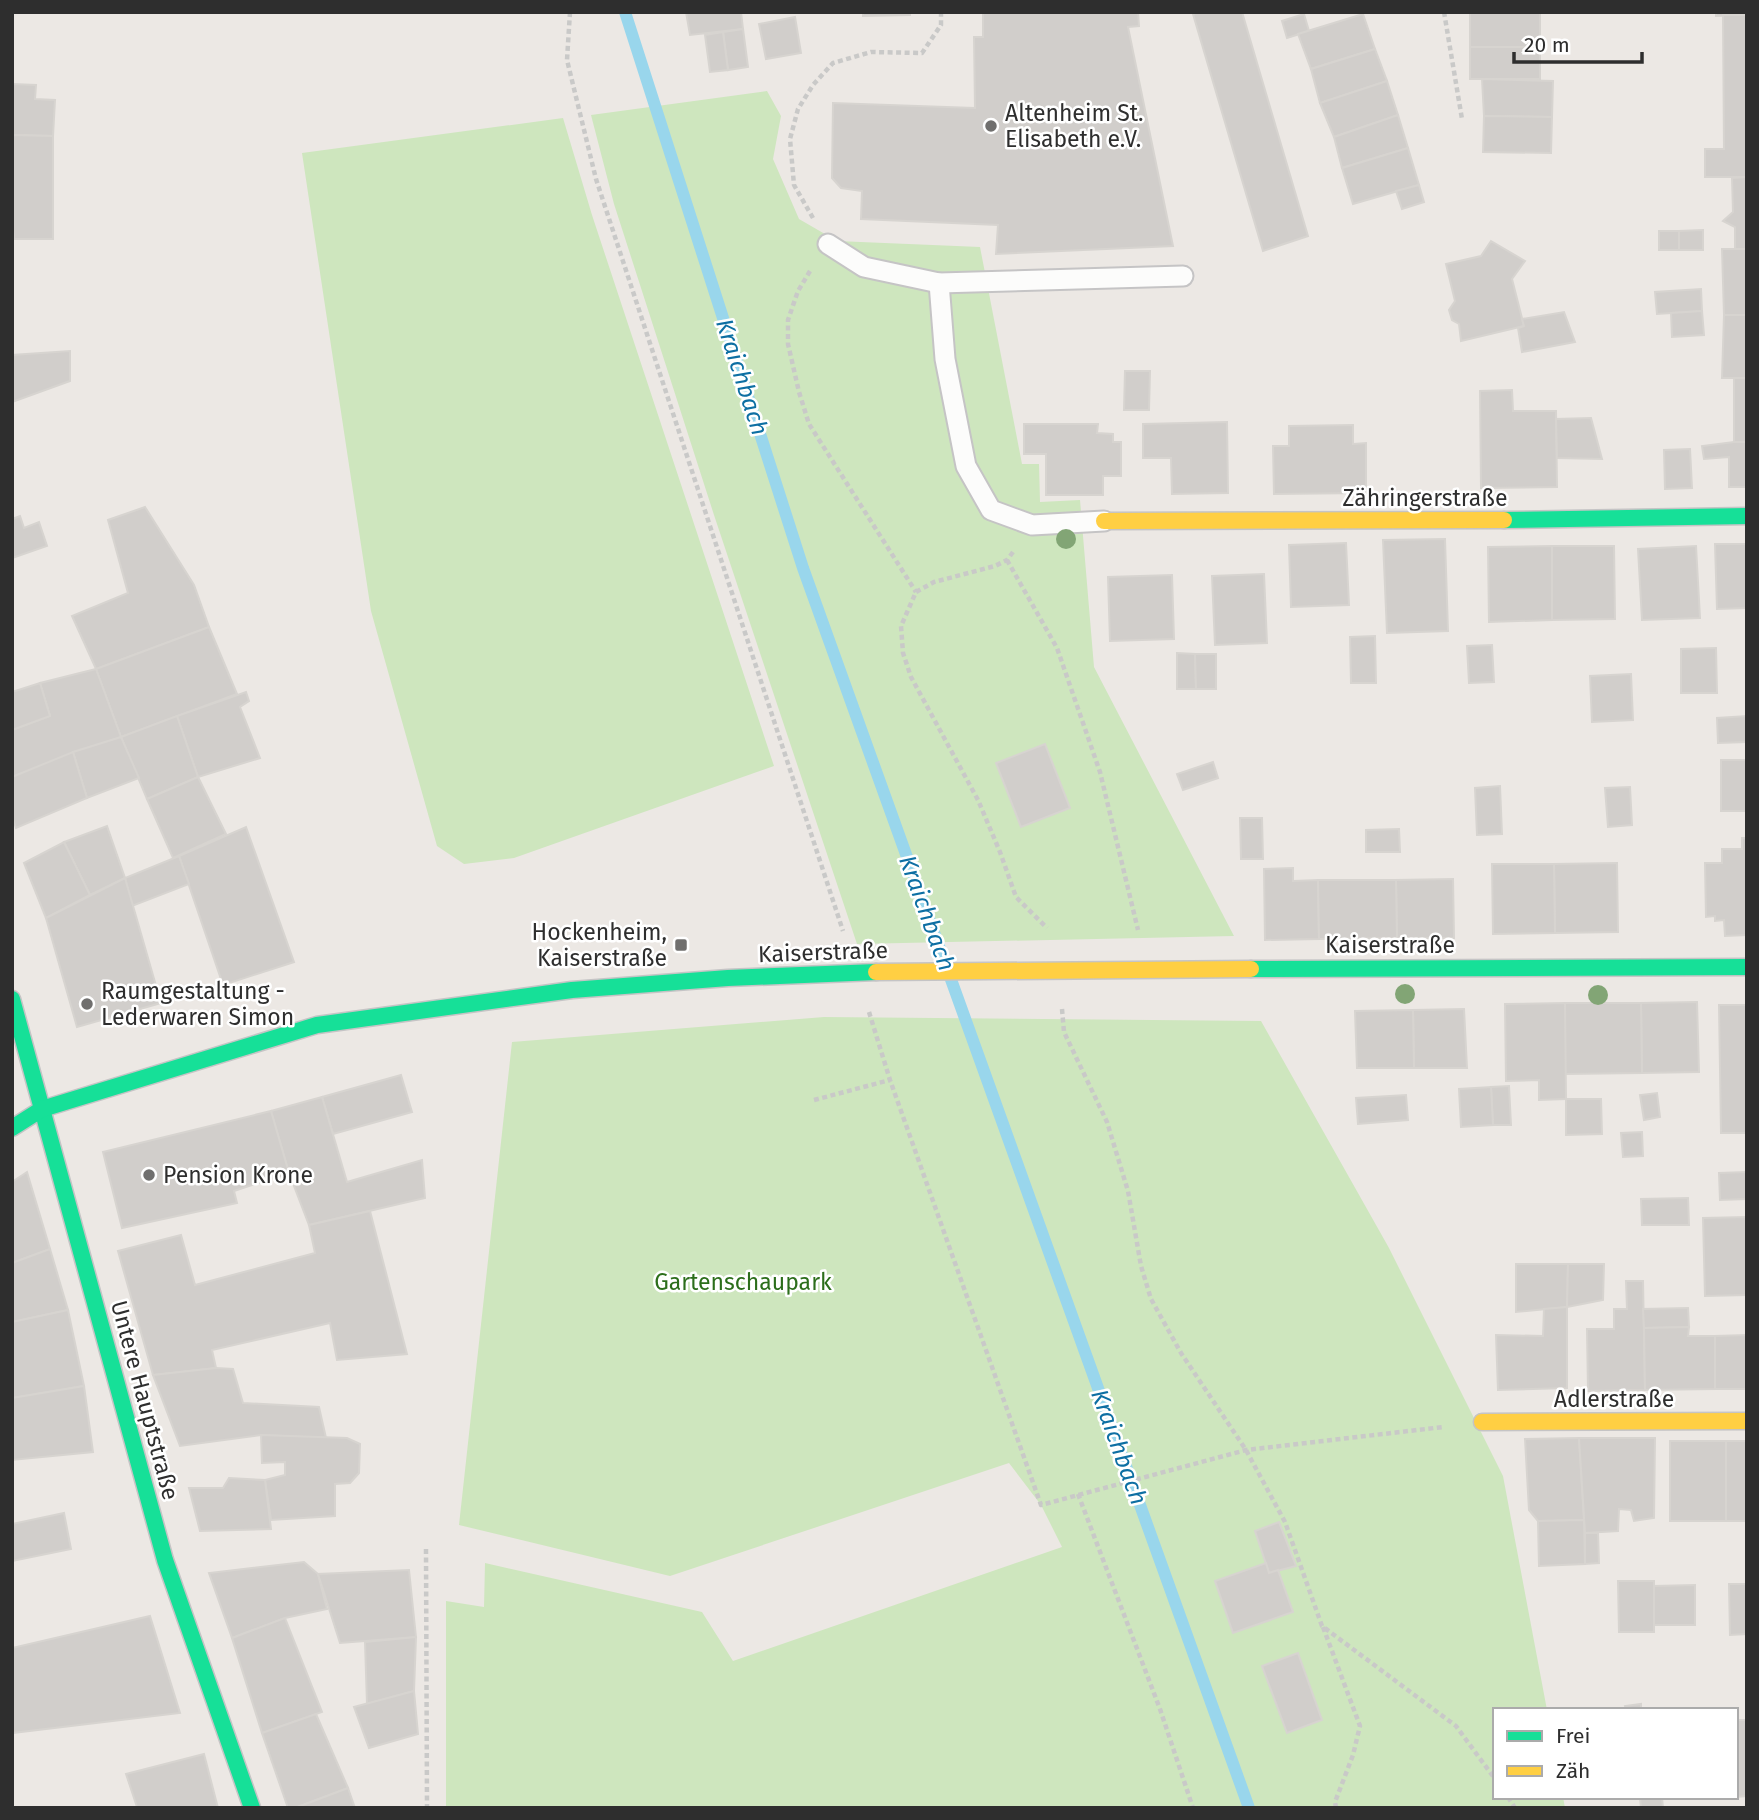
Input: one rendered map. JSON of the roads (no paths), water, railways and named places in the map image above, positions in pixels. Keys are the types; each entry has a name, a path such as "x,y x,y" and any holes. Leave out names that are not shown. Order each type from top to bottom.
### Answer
{"street":[{"name":"Zähringerstraße","path":"1104,521 1422,522 1747,516"},
{"name":"Kaiserstraße","path":"12,1128 42,1109 317,1025 572,990 728,978 857,972 1747,967"},
{"name":"Untere Hauptstraße","path":"12,999 166,1560 252,1808"},
{"name":"Adlerstraße","path":"1482,1422 1747,1422"}],"lane":[{"path":"828,244 864,267 939,283 1183,276"},
{"path":"939,283 945,359 966,466 991,510 1032,525 1104,521"}],"waterway":[{"name":"Kraichbach","path":"625,12 803,568 1249,1808"}],"place":[{"name":"Altenheim St. Elisabeth e.V.","path":"991,126"},
{"name":"Hockenheim, Kaiserstraße","path":"681,945"},
{"name":"Raumgestaltung - Lederwaren Simon","path":"87,1004"},
{"name":"Pension Krone","path":"149,1175"}],"park label":[{"name":"Gartenschaupark","path":"743,1282"}]}
